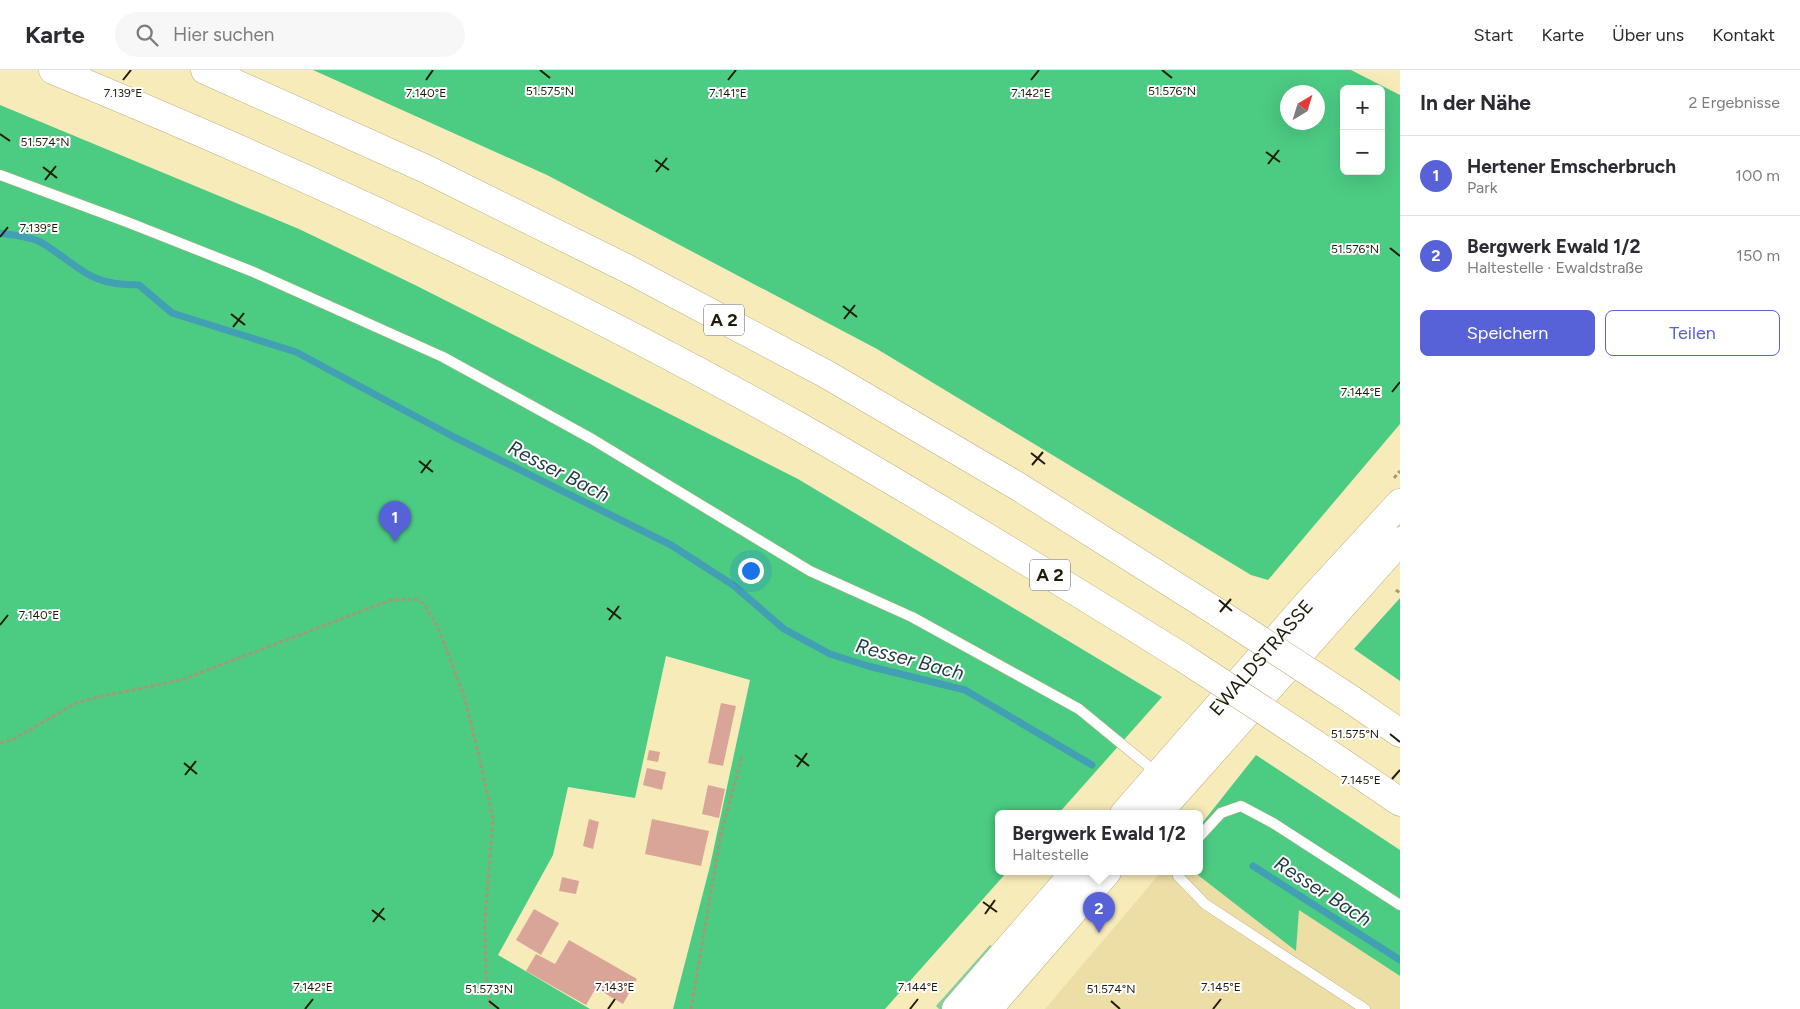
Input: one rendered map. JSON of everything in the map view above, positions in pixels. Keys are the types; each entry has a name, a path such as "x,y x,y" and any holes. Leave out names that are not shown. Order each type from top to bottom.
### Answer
{"main road":[{"name":"A 2","path":"54,70 197,129 400,221 600,320 796,425 965,523 1182,657 1400,802"},
{"name":"A 2","path":"205,70 426,169 628,268 808,365 1019,488 1220,614 1400,732"},
{"name":"EWALDSTRASSE","path":"1127,810 1308,603 1400,503"},
{"name":"EWALDSTRASSE","path":"1161,810 1400,541"},
{"path":"956,1009 1072,875"},
{"path":"988,1009 1104,875"}],"lane":[{"path":"0,175 251,271 443,357 592,440 810,571 912,617 1079,710 1158,775"},
{"path":"1203,833 1221,813 1242,806 1273,823 1400,905"},
{"path":"1178,875 1205,904 1365,1009"}],"path":[{"path":"1396,590 1400,593"},
{"path":"0,744 14,739 74,704 93,698 181,680 391,600 416,599 422,603 438,627 450,655 464,699 493,819 485,920 486,977 491,1009"},
{"path":"691,1009 721,834 742,756"}],"shaded area":[{"path":"1158,875 1198,875 1296,951 1299,909 1400,976 1400,1009 1045,1009"}],"green space":[{"path":"313,70 1351,70 1380,85 1340,85 1340,175 1385,175 1385,87 1400,95 1400,424 1268,580 1251,575 877,349 547,175"},
{"path":"0,105 299,229 415,285 798,479 1162,697 1062,810 995,810 995,875 1004,875 885,1009 673,1009 710,866 750,680 666,656 635,798 568,787 553,855 498,955 590,1009 0,1009"},
{"path":"1400,598 1400,681 1354,649"},
{"path":"1256,755 1400,850 1400,976 1299,910 1296,951 1198,875 1203,875 1203,822"},
{"path":"990,945 994,947 945,1009 939,1009 936,1006"}],"building":[{"path":"721,703 736,706 723,766 708,763"},
{"path":"649,750 660,752 658,762 647,760"},
{"path":"647,768 666,772 662,790 643,785"},
{"path":"708,785 725,789 719,818 702,814"},
{"path":"589,819 599,822 593,849 583,846"},
{"path":"652,819 709,831 701,866 645,854"},
{"path":"562,877 579,881 576,894 559,891"},
{"path":"534,909 559,923 541,955 516,940"},
{"path":"569,940 637,979 623,1004 596,988 586,1005 526,971 536,954 555,964"}],"waterway":[{"name":"Resser Bach","path":"0,233 38,241 96,278 107,282 139,285 172,313 296,352 454,437 671,545 733,585 784,629 830,654 868,666 965,690 1092,765"},
{"name":"Resser Bach","path":"1253,866 1400,960"}],"place":[{"name":"Hertener Emscherbruch","path":"395,542"},
{"name":"Bergwerk Ewald 1/2","path":"1099,933"}]}
